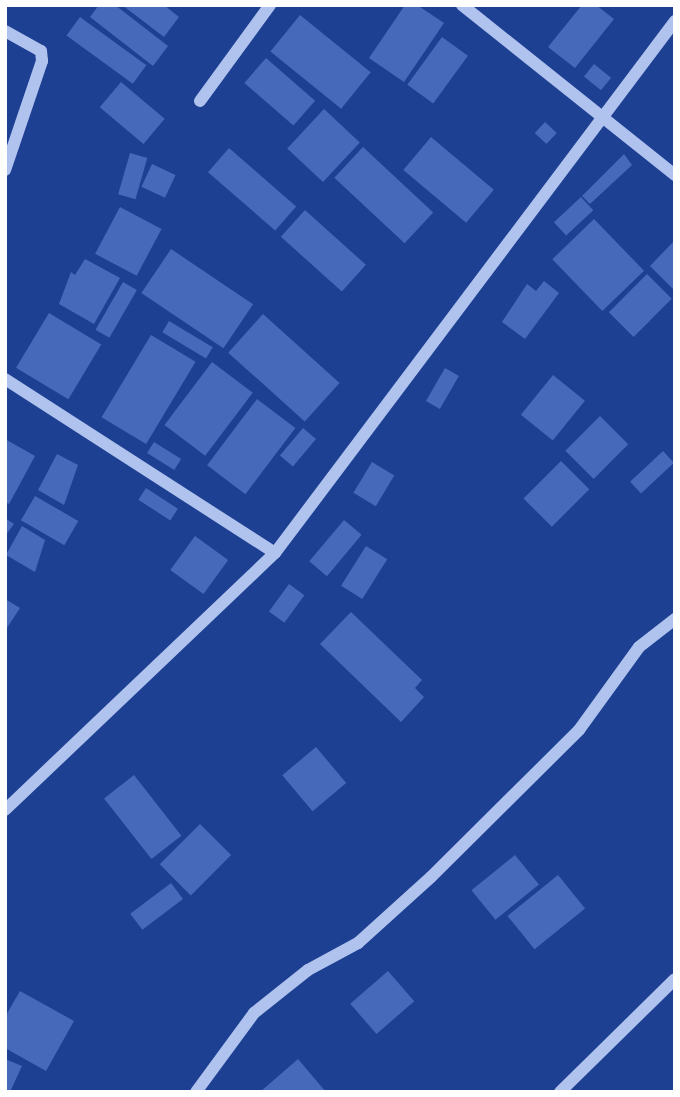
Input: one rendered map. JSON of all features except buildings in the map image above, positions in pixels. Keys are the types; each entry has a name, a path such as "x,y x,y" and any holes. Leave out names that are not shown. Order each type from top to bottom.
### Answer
{"street":[{"path":"200,101 270,5"},
{"path":"462,5 599,119 675,174"},
{"path":"5,810 275,553 675,21"},
{"path":"5,31 41,51 42,61 5,170"},
{"path":"5,379 275,553"},
{"path":"196,1092 254,1013 307,970 358,943 431,877 579,730 639,647 675,619"},
{"path":"560,1092 675,979"}]}
